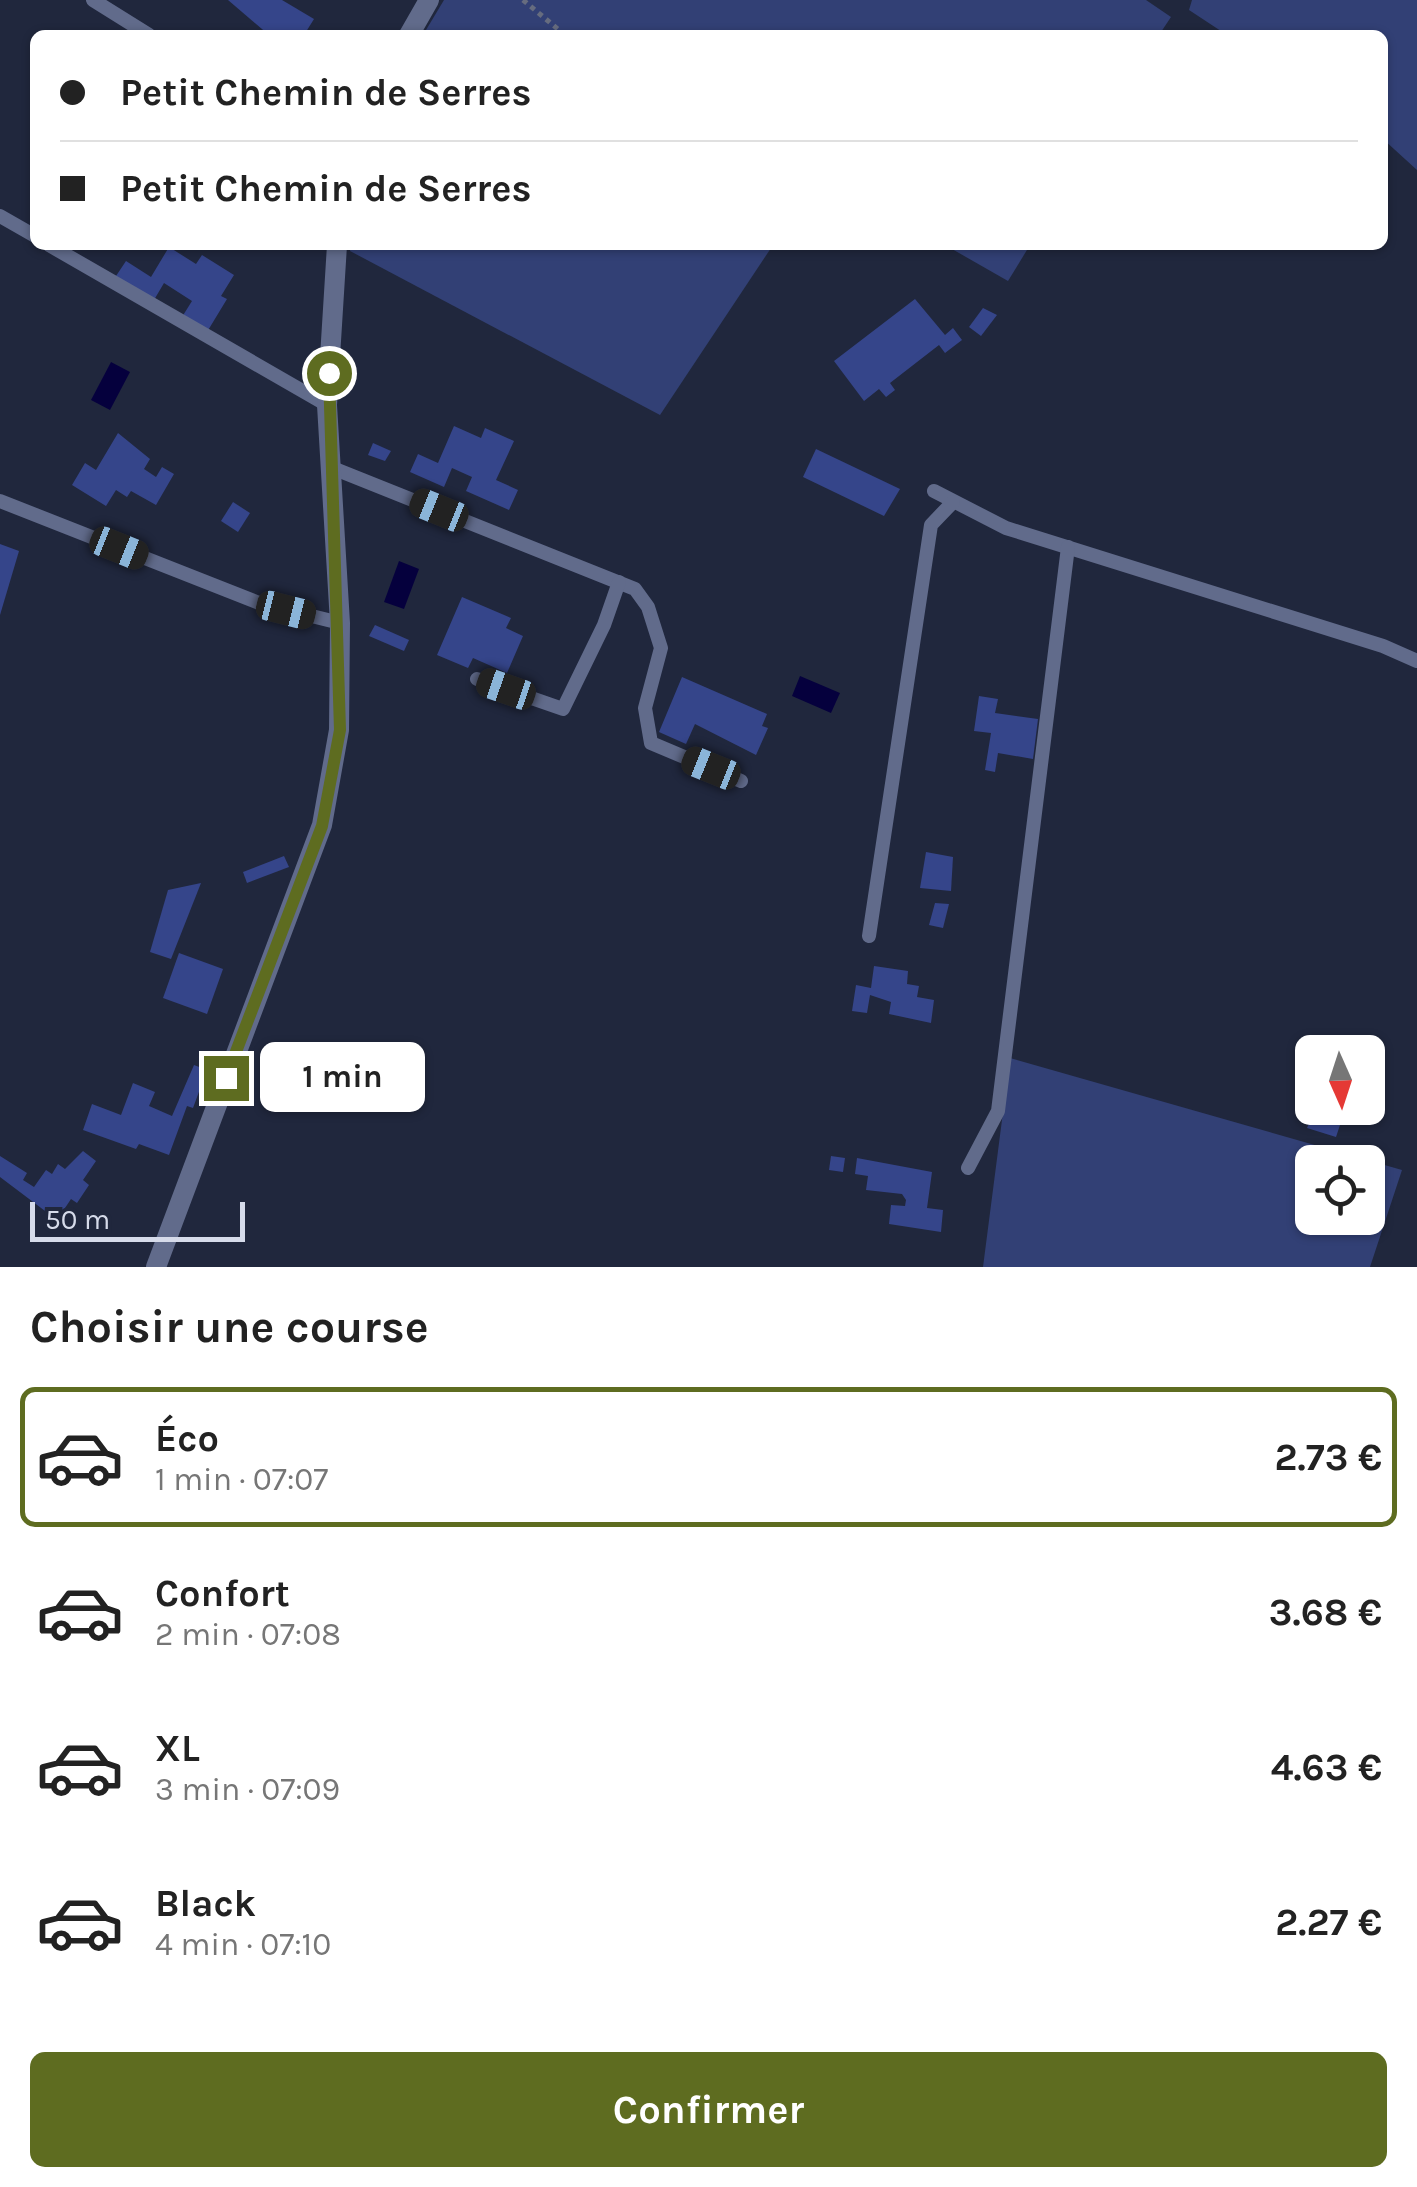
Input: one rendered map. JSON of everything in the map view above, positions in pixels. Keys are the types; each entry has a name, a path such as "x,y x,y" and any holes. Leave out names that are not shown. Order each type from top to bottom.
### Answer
{"street":[{"path":"412,30 429,0"},
{"path":"156,1267 322,826 340,730 340,623 326,405 337,250"}],"lane":[{"path":"93,0 141,30"},
{"path":"0,216 30,233"},
{"path":"59,250 326,405"},
{"path":"330,466 635,588 662,648 645,708 651,743 741,780"},
{"path":"934,491 1006,528 1383,646 1417,661"},
{"path":"0,501 259,604 340,623"},
{"path":"869,936 931,525 953,502"},
{"path":"968,1168 998,1111 1068,547"},
{"path":"477,679 563,709 620,582"}],"path":[{"path":"523,0 559,30"}],"shaded area":[{"path":"444,0 1146,0 1171,17 1162,30 426,30"},
{"path":"1192,0 1417,0 1417,170 1388,144 1388,30 1219,30 1189,10"},
{"path":"350,250 770,250 660,415"},
{"path":"954,250 1027,250 1008,281"},
{"path":"111,362 130,372 110,410 91,400"},
{"path":"399,561 419,569 404,609 384,602"},
{"path":"800,676 840,693 831,713 792,696"},
{"path":"1010,1058 1314,1145 1295,1145 1295,1235 1381,1235 1370,1267 983,1267"},
{"path":"1385,1165 1402,1170 1385,1222"}],"building":[{"path":"228,0 282,0 314,19 307,30 263,30"},
{"path":"167,250 196,264 202,255 234,275 221,296 227,299 207,332 182,317 192,301 164,283 154,300 116,276 126,261 151,277"},
{"path":"915,299 945,335 953,328 962,340 945,353 939,345 890,383 895,390 886,397 879,389 864,401 834,361"},
{"path":"983,308 997,315 981,336 969,327"},
{"path":"454,426 481,438 485,428 514,441 496,480 518,490 509,510 466,491 472,477 452,468 444,487 410,472 418,454 438,463"},
{"path":"118,433 150,459 144,469 156,477 162,467 174,474 156,505 131,491 127,497 116,490 106,506 72,485 85,463 96,470"},
{"path":"373,443 391,451 385,461 368,455"},
{"path":"816,449 900,489 884,516 803,477"},
{"path":"233,502 250,513 238,532 221,521"},
{"path":"0,544 19,551 0,615"},
{"path":"462,597 511,618 506,628 523,636 507,673 473,658 468,668 437,655"},
{"path":"375,625 409,640 404,651 369,636"},
{"path":"682,677 767,714 762,726 768,728 756,755 695,724 686,744 659,732"},
{"path":"979,696 998,699 995,713 1038,719 1033,759 998,753 995,772 985,770 991,733 974,731"},
{"path":"926,852 953,857 951,891 920,888"},
{"path":"284,856 289,867 247,883 243,872"},
{"path":"201,883 171,959 150,952 168,890"},
{"path":"935,903 949,904 943,928 929,925"},
{"path":"179,953 223,969 207,1014 163,998"},
{"path":"874,966 908,971 907,984 919,986 917,997 934,1000 931,1023 889,1014 891,1002 870,995 867,1013 852,1011 856,985 871,988"},
{"path":"194,1065 207,1070 193,1108 187,1106 169,1155 139,1144 136,1149 83,1130 92,1104 121,1115 133,1083 155,1092 149,1106 172,1116"},
{"path":"1308,1125 1340,1125 1336,1137 1307,1128"},
{"path":"83,1151 96,1161 83,1180 89,1185 77,1203 71,1199 57,1220 0,1177 0,1156 27,1173 23,1180 34,1187 46,1170 52,1174 58,1164 65,1169"},
{"path":"831,1156 845,1158 843,1172 829,1170"},
{"path":"857,1158 932,1172 927,1208 943,1210 941,1232 889,1224 891,1205 905,1206 906,1200 902,1194 866,1190 868,1176 855,1174"}],"route":[{"path":"226,1078 322,826 340,730 340,623 326,405 329,373"}]}
